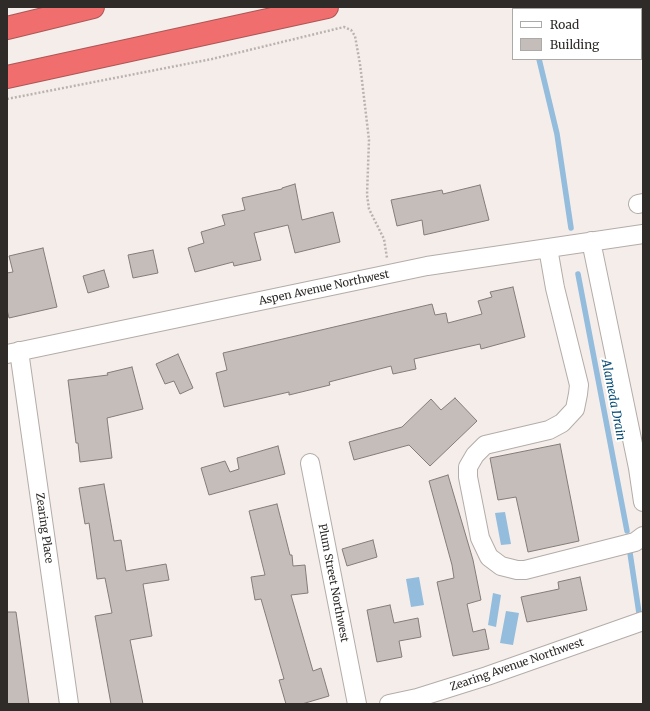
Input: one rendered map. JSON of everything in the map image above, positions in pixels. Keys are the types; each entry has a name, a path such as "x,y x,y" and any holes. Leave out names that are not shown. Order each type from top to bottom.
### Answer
{"highway":[{"path":"7,28 94,7"},
{"path":"7,77 327,7"}],"street":[{"name":"Aspen Avenue Northwest","path":"13,352 427,266 643,234"},
{"path":"591,241 638,468 643,502"},
{"path":"548,248 555,288 579,385 575,409 562,423 549,430 485,445 475,455 468,467 468,477 480,538 489,558 501,566 517,570 525,570 628,543 643,536"},
{"name":"Zearing Place","path":"13,352 69,704"},
{"name":"Plum Street Northwest","path":"310,463 357,704"},
{"name":"Zearing Avenue Northwest","path":"389,704 417,701 643,621"}],"path":[{"path":"7,99 212,59 344,27 351,30 355,36 360,64 369,140 367,196 369,210 384,239 389,274"}],"water":[{"path":"505,512 511,544 501,545 495,513"},
{"path":"419,577 424,605 411,607 406,579"},
{"path":"493,593 501,595 496,627 488,625"},
{"path":"506,611 519,613 513,645 500,643"}],"building":[{"path":"295,184 302,220 333,212 340,242 295,253 288,225 254,233 261,260 234,266 233,262 195,272 188,248 204,243 201,232 225,225 222,215 245,210 242,198 282,189"},
{"path":"480,185 489,220 424,235 422,220 397,226 391,200 442,190 443,194"},
{"path":"43,248 57,307 9,318 7,310 7,273 13,272 9,256"},
{"path":"153,250 158,273 133,278 128,255"},
{"path":"104,270 109,287 88,293 83,276"},
{"path":"513,287 525,337 481,349 480,344 414,359 416,369 393,374 391,366 329,382 330,385 289,395 289,392 224,407 216,373 227,370 223,353 432,304 435,315 446,313 448,323 482,314 478,301 492,297 490,292"},
{"path":"178,354 193,388 180,394 174,381 165,384 156,364"},
{"path":"132,367 143,409 107,418 112,458 80,462 78,443 76,443 68,380 108,375 107,373"},
{"path":"455,398 477,421 430,466 409,445 354,460 349,442 402,427 431,399 441,410"},
{"path":"560,444 579,541 528,552 516,497 498,500 490,458"},
{"path":"278,446 285,474 209,495 201,468 225,461 230,472 239,469 237,458"},
{"path":"448,475 473,560 481,600 467,604 473,632 485,629 489,649 453,656 437,582 454,578 452,565 429,481"},
{"path":"104,484 114,541 121,540 126,571 166,564 169,580 143,584 152,636 130,640 143,704 111,704 95,616 112,613 105,578 97,579 89,523 85,524 79,488"},
{"path":"277,504 290,555 292,555 293,566 305,565 308,593 291,595 313,671 321,668 329,696 302,704 286,704 279,680 284,679 261,599 255,600 251,577 265,575 249,511"},
{"path":"373,540 377,557 347,566 342,549"},
{"path":"580,577 587,610 527,622 521,597 559,589 558,582"},
{"path":"390,605 394,623 418,618 421,637 399,641 402,657 377,662 367,610"},
{"path":"7,612 16,612 29,704 7,704"}],"waterway":[{"name":"Alameda Drain","path":"539,60 557,134 571,228"},
{"name":"Alameda Drain","path":"578,274 627,531"},
{"name":"Alameda Drain","path":"630,553 639,613"}]}
